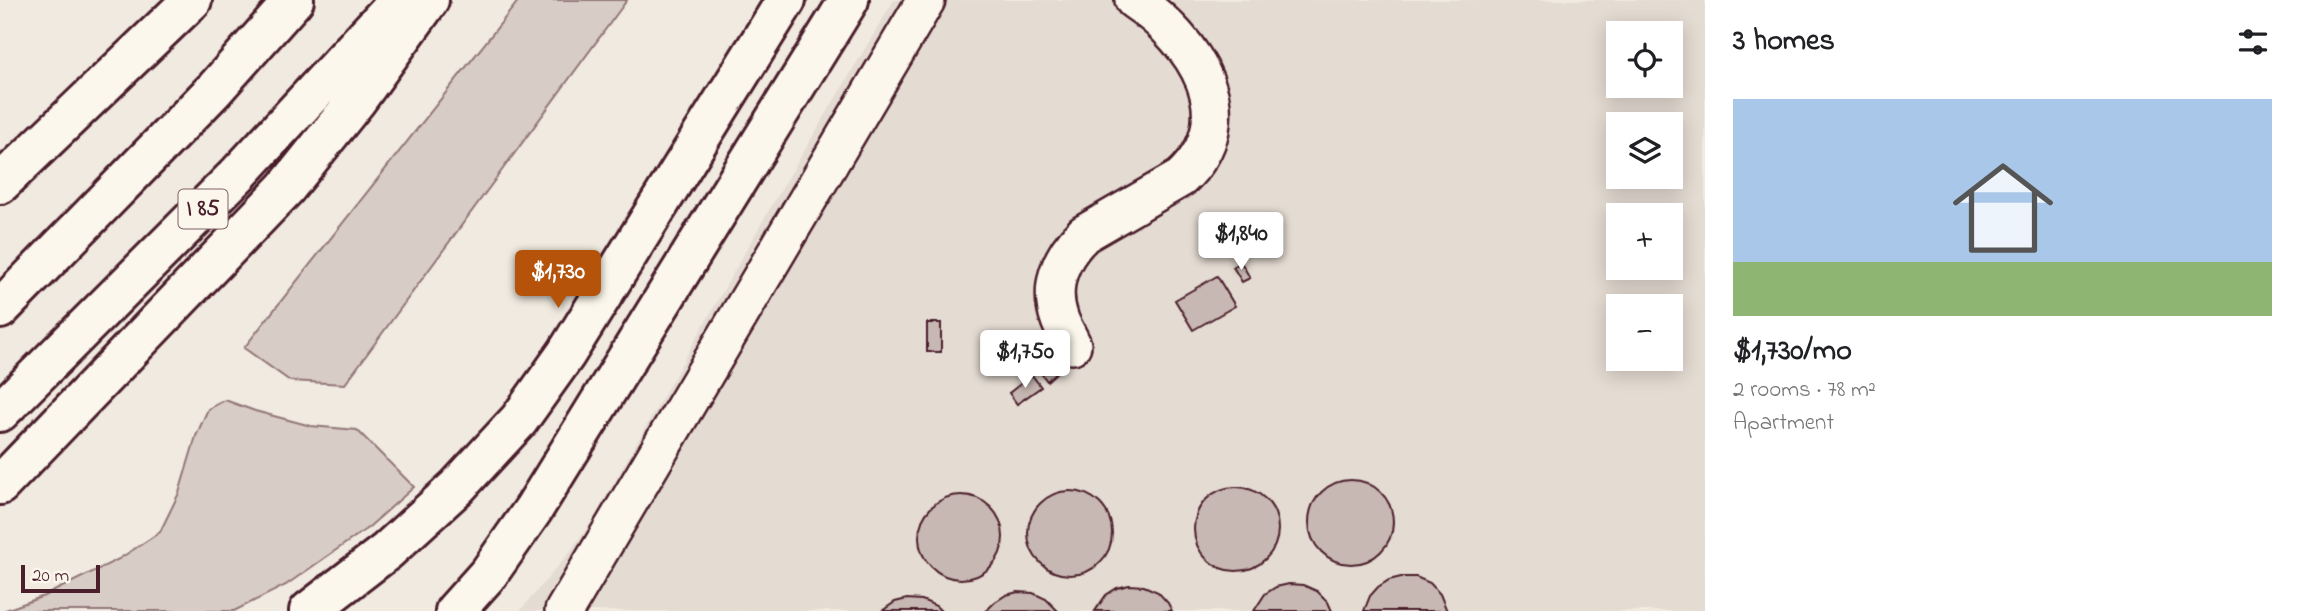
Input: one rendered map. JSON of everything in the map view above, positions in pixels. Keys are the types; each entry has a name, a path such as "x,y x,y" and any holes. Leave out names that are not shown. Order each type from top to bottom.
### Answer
{"main road":[{"path":"0,184 191,0"},
{"path":"0,309 214,90 294,0"},
{"name":"I 85","path":"0,412 239,173 399,0"},
{"path":"0,485 286,188 356,101 429,0"},
{"path":"309,611 387,551 447,496 519,420 566,354 786,0"},
{"path":"455,611 489,573 533,510 849,0"}],"lane":[{"path":"564,611 926,0"},
{"path":"1072,345 1059,319 1055,281 1072,246 1084,234 1181,178 1204,152 1209,133 1212,114 1209,91 1196,63 1176,35 1134,0"}],"shaded area":[{"path":"519,0 627,0 345,384 290,381 244,348"},
{"path":"894,0 1705,0 1705,611 520,611 571,551 594,518 768,212"},
{"path":"225,400 311,426 357,430 414,487 369,527 286,585 234,611 3,611 44,596 119,559 160,532 179,493 196,436 208,409"}],"building":[{"path":"1241,262 1250,278 1242,282 1233,267"},
{"path":"1217,276 1235,306 1193,330 1175,300"},
{"path":"927,323 941,323 941,352 927,352"},
{"path":"1046,361 1056,373 1047,381 1037,368"},
{"path":"1032,375 1041,387 1017,404 1009,393"},
{"path":"1351,480 1367,483 1381,492 1390,506 1393,522 1390,538 1381,552 1367,561 1351,564 1335,561 1321,552 1312,538 1309,522 1312,506 1321,492 1335,483"},
{"path":"1236,487 1252,490 1266,499 1275,513 1278,529 1275,545 1266,559 1252,568 1236,571 1220,568 1206,559 1197,545 1194,529 1197,513 1206,499 1220,490"},
{"path":"1070,491 1086,494 1100,503 1109,517 1112,533 1109,549 1100,563 1086,572 1070,575 1054,572 1040,563 1031,549 1028,533 1031,517 1040,503 1054,494"},
{"path":"961,495 977,498 991,507 1000,521 1003,537 1000,553 991,567 977,576 961,579 945,576 931,567 922,553 919,537 922,521 931,507 945,498"},
{"path":"1401,577 1416,577 1430,583 1440,594 1447,611 1364,611 1370,596 1378,587"},
{"path":"1129,585 1144,586 1158,592 1172,611 1095,611 1106,595"},
{"path":"1303,585 1317,591 1328,602 1332,611 1254,611 1265,594 1276,587"},
{"path":"1018,592 1033,593 1046,599 1058,611 986,611 1006,595"},
{"path":"907,599 922,600 941,611 882,611 895,602"}]}
